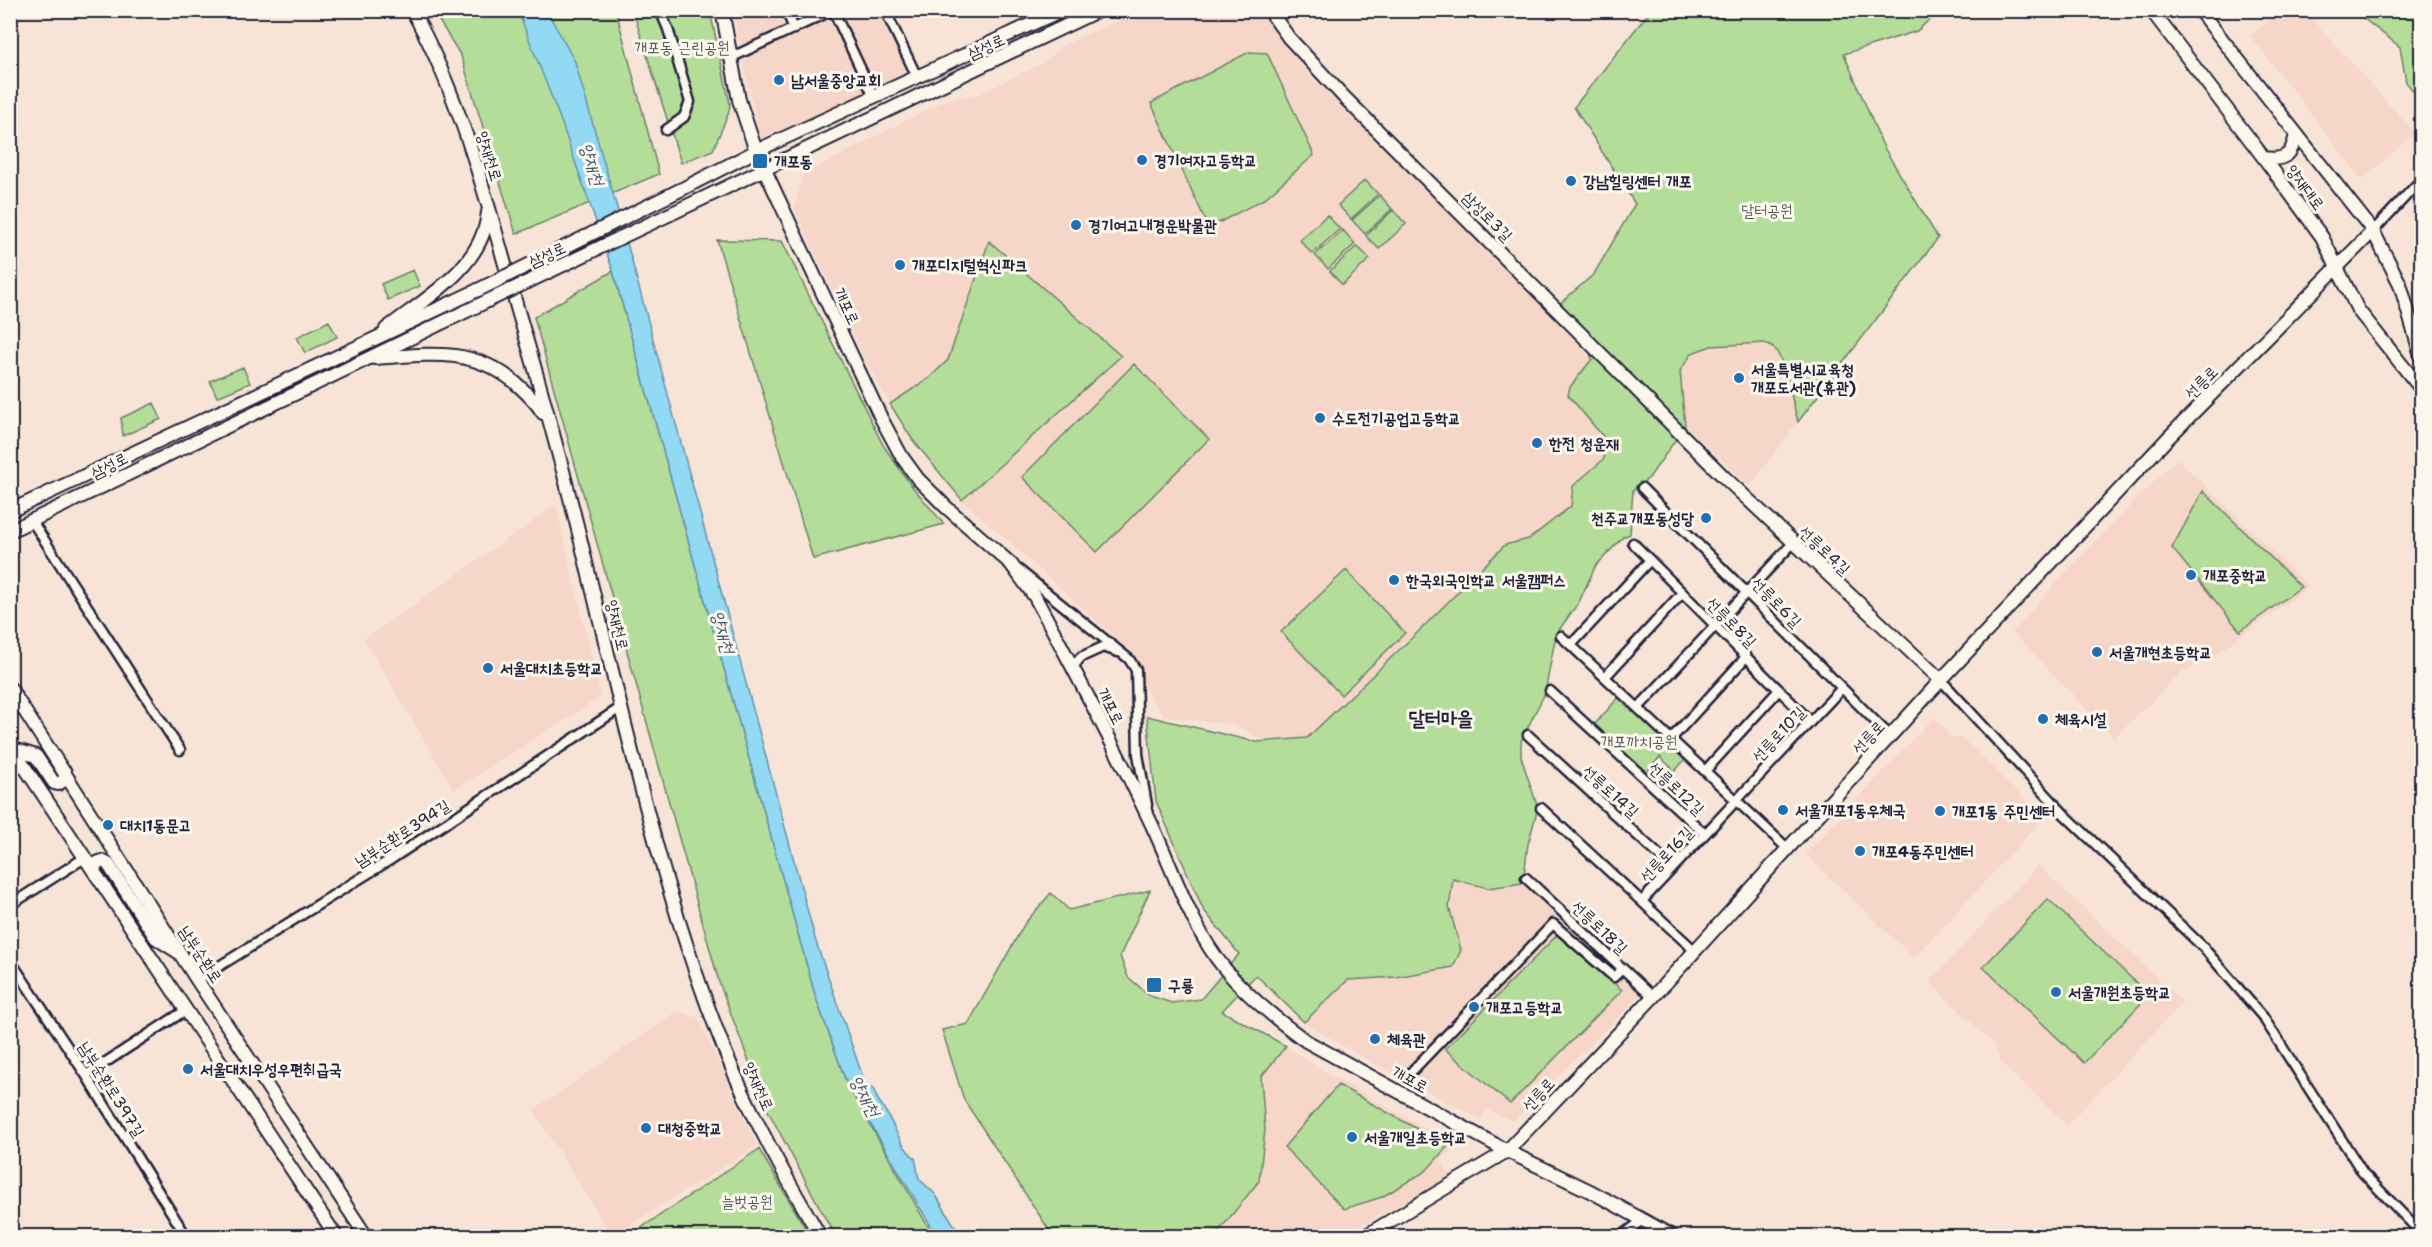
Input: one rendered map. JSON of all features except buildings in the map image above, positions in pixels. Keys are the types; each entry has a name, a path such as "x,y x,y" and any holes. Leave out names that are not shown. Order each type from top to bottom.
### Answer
{"street":[{"name":"양재천로","path":"412,10 447,81 488,208 551,427 589,574 620,708 662,866 698,980 725,1053 762,1135 820,1236"},
{"path":"660,10 690,102 684,117 666,130"},
{"name":"개포로","path":"722,10 739,100 756,151 881,418 918,479 1011,564 1035,597 1073,667 1151,823 1196,921 1224,968 1281,1023 1306,1041 1507,1151 1672,1236"},
{"path":"786,10 794,29"},
{"path":"730,58 833,10 874,97"},
{"path":"885,10 916,77"},
{"name":"삼성로","path":"10,511 363,346 756,151 1062,10"},
{"name":"삼성로","path":"10,531 1099,10"},
{"name":"삼성로3길","path":"1269,10 1289,38 1343,96 1689,441"},
{"name":"양재대로","path":"2151,10 2322,237 2358,310 2421,390"},
{"name":"양재대로","path":"2199,10 2373,231 2400,284 2421,359"},
{"path":"2264,158 2277,160 2286,157 2293,149 2296,134"},
{"path":"2373,231 2404,200 2421,178"},
{"path":"363,346 439,288 470,259 484,232 488,208"},
{"name":"선릉로","path":"1365,1236 1507,1151 1653,997 1941,680 2168,438 2337,270 2373,231"},
{"path":"368,359 421,355 462,356 479,360 499,370 536,401 551,427"},
{"name":"선릉로4길","path":"1689,441 1793,543 1941,680"},
{"name":"선릉로6길","path":"1642,488 1891,737"},
{"path":"32,520 180,750"},
{"name":"선릉로8길","path":"1633,543 1810,721"},
{"path":"1638,708 1793,543"},
{"path":"1571,645 1650,560"},
{"path":"1011,564 1122,653 1136,670 1138,754 1151,823"},
{"path":"1605,677 1682,593"},
{"path":"1561,636 1787,848"},
{"path":"1073,667 1081,657 1103,647 1122,653"},
{"path":"1671,739 1746,657"},
{"path":"1941,680 2064,814 2202,946 2263,1017 2363,1173 2421,1234"},
{"name":"남부순환로","path":"10,688 197,980 366,1236"},
{"name":"선릉로10길","path":"1736,801 1842,688"},
{"name":"선릉로10길","path":"1705,771 1779,690"},
{"name":"선릉로12길","path":"1550,691 1705,834"},
{"name":"남부순환로394길","path":"197,980 393,858 620,708"},
{"name":"선릉로14길","path":"1528,735 1673,868"},
{"path":"12,747 36,756 54,783 63,782 66,778 65,772"},
{"path":"12,747 333,1235"},
{"name":"선릉로16길","path":"1642,901 1736,801"},
{"name":"선릉로16길","path":"1541,808 1695,951"},
{"path":"10,905 86,857"},
{"path":"94,870 97,863 102,861 108,864 156,938 182,955"},
{"name":"선릉로18길","path":"1526,878 1653,997"},
{"path":"1413,1070 1553,924 1614,977 1619,972"},
{"name":"남부순환로397길","path":"10,960 86,1075 186,1236"},
{"path":"86,1075 186,1010"},
{"path":"1622,1236 1643,1220"}],"shaded area":[{"path":"2281,10 2305,11 2415,133 2362,180 2250,36"},
{"path":"732,11 883,11 911,74 762,147"},
{"path":"1141,11 1258,11 1310,76 1397,157 1566,330 1592,360 1570,387 1568,395 1606,440 1604,459 1573,486 1571,506 1529,539 1505,545 1307,738 1261,739 1234,725 1164,716 1140,682 1132,655 1127,648 962,500 1121,356 971,289 948,360 928,379 890,404 864,358 794,208 803,175 922,112 949,99 977,95 1044,62 1065,44"},
{"path":"1765,343 1777,350 1784,366 1798,422 1750,486 1685,426 1680,371 1692,353 1711,346"},
{"name":"개포중학교","path":"2177,458 2309,587 2206,661 2182,672 2114,738 2012,632 2073,564"},
{"name":"서울대치초등학교","path":"556,505 601,697 454,790 364,639"},
{"path":"1934,717 1952,738 1962,738 2044,818 1914,958 1805,854"},
{"name":"서울개원초등학교","path":"2038,865 2183,1002 2067,1125 2001,1063 1993,1043 1929,982"},
{"name":"개포고등학교","path":"1453,879 1488,887 1523,883 1578,938 1644,992 1513,1121 1487,1110 1481,1120 1356,1054 1304,1022 1348,980 1425,973 1461,950 1449,907"},
{"name":"대청중학교","path":"678,1011 698,1018 757,1146 612,1236 533,1110"},
{"name":"서울개일초등학교","path":"1286,1046 1320,1069 1453,1144 1454,1149 1441,1160 1451,1176 1343,1236 1221,1236 1220,1230 1259,1181 1265,1130 1261,1077"}],"green space":[{"path":"433,11 616,11 659,174 516,234 461,56"},
{"name":"개포동 근린공원","path":"633,11 710,11 730,104 729,112 713,150 681,163"},
{"name":"달터공원","path":"1650,11 1939,11 1917,31 1844,54 1883,146 1938,238 1798,422 1784,366 1776,350 1765,343 1711,346 1692,353 1680,371 1685,426 1649,478 1633,490 1630,534 1623,537 1595,567 1579,602 1556,634 1545,693 1521,741 1521,757 1538,808 1528,844 1523,883 1488,888 1453,879 1449,907 1461,950 1453,967 1396,977 1348,980 1304,1022 1256,975 1222,1011 1286,1046 1261,1077 1265,1130 1259,1181 1215,1236 1053,1236 964,1100 942,1030 968,1024 1025,923 1051,893 1069,910 1150,890 1120,956 1128,977 1150,996 1172,1003 1201,999 1239,954 1203,909 1156,801 1147,716 1256,742 1307,738 1505,545 1529,539 1571,506 1573,486 1604,459 1606,440 1568,395 1570,387 1592,359 1583,335 1558,305 1594,274 1635,204 1574,107"},
{"path":"2354,11 2421,11 2421,101 2406,82 2400,47"},
{"path":"1249,52 1267,53 1314,155 1264,199 1209,228 1151,103"},
{"path":"1365,180 1378,194 1351,219 1338,205"},
{"path":"1380,195 1392,209 1365,234 1352,220"},
{"path":"1393,210 1406,224 1379,249 1366,236"},
{"path":"1327,215 1340,229 1312,254 1300,240"},
{"path":"1343,230 1355,244 1328,269 1315,255"},
{"path":"717,240 782,241 883,445 910,484 944,524 813,559"},
{"path":"989,241 1121,356 962,500 912,439 890,404 928,379 948,360"},
{"path":"1357,246 1370,259 1342,285 1330,271"},
{"path":"413,270 420,286 388,300 381,284"},
{"path":"613,271 816,998 847,1084 926,1223 936,1236 837,1236 766,1107 719,982 534,317"},
{"path":"329,321 337,337 305,353 297,337"},
{"path":"1134,364 1209,439 1097,552 1022,477"},
{"path":"243,367 250,383 217,397 210,381"},
{"path":"154,403 161,419 123,436 121,418"},
{"path":"2203,491 2301,587 2240,631 2172,548"},
{"path":"1346,570 1405,633 1341,695 1281,632"},
{"name":"개포까치공원","path":"1620,696 1686,758 1675,771 1660,757 1645,774 1594,725"},
{"path":"2048,899 2149,995 2084,1063 1983,967"},
{"path":"1558,934 1622,990 1510,1104 1445,1049"},
{"path":"1338,1085 1448,1146 1426,1171 1382,1197 1344,1209 1284,1147"},
{"name":"늘벗공원","path":"759,1149 810,1236 629,1236"}],"water":[{"name":"양재천","path":"518,11 547,11 575,62 624,232 816,942 865,1083 874,1090 902,1142 915,1158 919,1179 935,1194 961,1236 940,1236 929,1223 847,1084 816,998 613,271 561,121"}],"place":[{"name":"남서울중앙교회","path":"779,80"},
{"name":"경기여자고등학교","path":"1142,160"},
{"name":"개포동","path":"760,161"},
{"name":"강남힐링센터 개포","path":"1571,181"},
{"name":"경기여고내경운박물관","path":"1076,225"},
{"name":"개포디지털혁신파크","path":"900,265"},
{"name":"서울특별시교육청 개포도서관(휴관)","path":"1739,378"},
{"name":"수도전기공업고등학교","path":"1320,418"},
{"name":"한전 청운재","path":"1537,443"},
{"name":"천주교개포동성당","path":"1706,518"},
{"name":"개포중학교","path":"2191,575"},
{"name":"한국외국인학교 서울캠퍼스","path":"1394,580"},
{"name":"서울개현초등학교","path":"2097,652"},
{"name":"서울대치초등학교","path":"488,668"},
{"name":"체육시설","path":"2043,719"},
{"name":"서울개포1동우체국","path":"1783,810"},
{"name":"개포1동 주민센터","path":"1940,811"},
{"name":"대치1동문고","path":"108,825"},
{"name":"개포4동주민센터","path":"1860,851"},
{"name":"구룡","path":"1154,985"},
{"name":"서울개원초등학교","path":"2056,992"},
{"name":"개포고등학교","path":"1474,1007"},
{"name":"체육관","path":"1375,1039"},
{"name":"서울대치우성우편취급국","path":"188,1069"},
{"name":"대청중학교","path":"646,1128"},
{"name":"서울개일초등학교","path":"1352,1137"}],"district":[{"name":"달터마을","path":"1441,718"}]}
